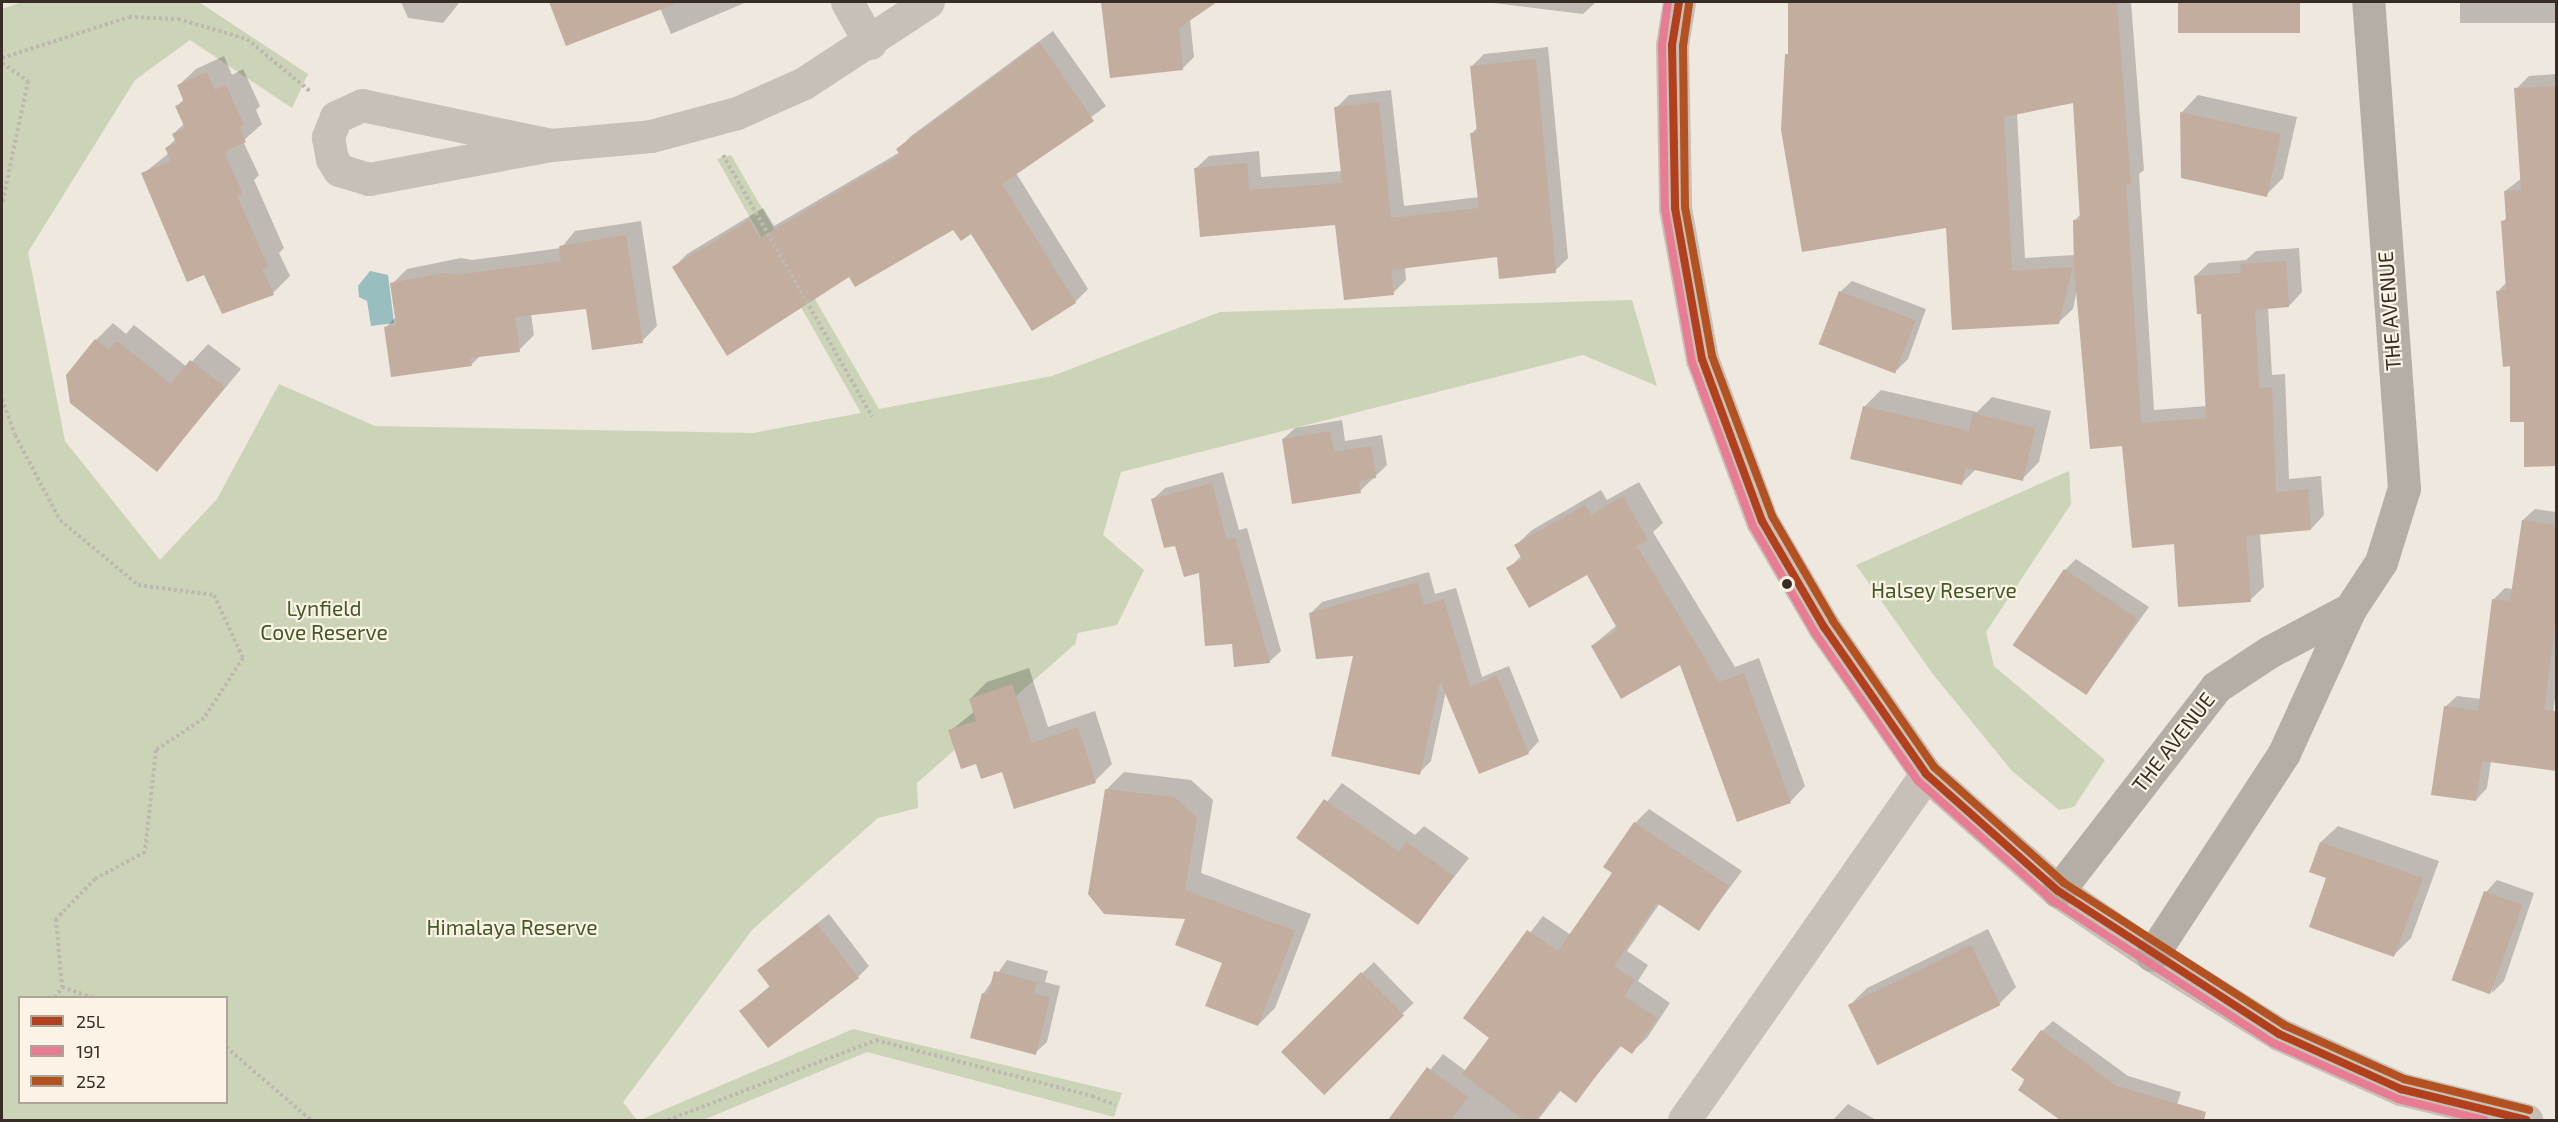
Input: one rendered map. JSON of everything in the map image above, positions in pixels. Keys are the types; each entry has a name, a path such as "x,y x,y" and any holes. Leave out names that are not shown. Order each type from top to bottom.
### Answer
{"main road":[{"name":"THE AVENUE","path":"2152,956 2284,753 2350,609 2381,562 2404,488 2368,2"},
{"name":"THE AVENUE","path":"2058,891 2216,687 2269,652 2350,609"}],"street":[{"path":"848,2 870,43"},
{"path":"550,145 362,105 336,117 327,137 339,170 369,179 550,145 651,136 736,113 804,83 870,43 928,2"},
{"path":"1678,2 1672,45 1675,208 1702,359 1762,521 1824,627 1926,774 2058,891 2152,956 2279,1034 2401,1089 2526,1120"},
{"path":"1684,1120 1926,774"}],"path":[{"path":"2,58 129,17 178,19 248,39 314,94"},
{"path":"2,63 28,81 2,204"},
{"path":"721,152 872,416"},
{"path":"2,399 15,435 60,520 138,585 214,595 243,658 204,718 156,750 145,852 95,879 56,919 62,987 56,996"},
{"path":"62,987 88,996"},
{"path":"668,1120 876,1040 1092,1096 1115,1105"},
{"path":"228,1049 311,1120"}],"green space":[{"path":"22,2 199,2 308,74 292,108 190,40 135,80 28,252 65,441 160,560 217,499 279,384 375,426 753,433 861,413 717,159 731,155 879,409 1052,376 1220,312 1632,300 1657,386 1583,355 1121,472 1103,535 1144,570 1117,625 1078,633 1075,644 917,783 918,808 878,818 752,930 623,1102 637,1120 2,1120 2,9"},
{"name":"Halsey Reserve","path":"2069,471 2071,504 1986,632 1994,666 2105,760 2074,807 2059,810 2012,771 1932,673 1856,565"},
{"path":"853,1029 1122,1093 1114,1117 867,1052 703,1120 640,1120"}],"water":[{"path":"370,271 388,275 394,323 371,326 367,301 359,297 358,286"}],"building":[{"path":"549,2 675,2 675,4 566,46"},
{"path":"1101,2 1217,2 1179,28 1183,70 1110,78"},
{"path":"1788,2 2117,2 2131,185 2126,184 2141,423 2206,418 2201,314 2197,314 2194,276 2241,273 2240,264 2286,261 2289,307 2255,310 2259,388 2272,387 2276,492 2308,489 2311,530 2246,536 2251,602 2178,607 2174,544 2132,548 2122,446 2090,449 2074,267 2073,220 2080,220 2073,103 2004,117 2012,271 2073,267 2059,324 1952,330 1946,228 1802,252 1781,130 1785,54 1788,54"},
{"path":"2178,2 2300,2 2300,33 2178,33"},
{"path":"1040,43 1094,121 1002,184 1076,303 1032,331 971,234 961,241 953,230 855,287 849,277 727,356 672,267 749,220 760,238 900,155 896,149"},
{"path":"1536,59 1556,273 1499,279 1497,257 1391,270 1394,295 1344,300 1335,225 1200,237 1194,168 1247,163 1249,190 1342,183 1334,107 1379,102 1391,218 1479,208 1470,133 1477,133 1470,66"},
{"path":"207,72 215,90 226,85 244,125 239,127 246,142 227,150 225,155 243,194 237,196 268,266 262,269 274,295 222,314 204,275 187,282 141,173 171,161 165,148 176,143 172,134 185,128 175,106 184,102 177,85"},
{"path":"2556,86 2556,466 2524,467 2524,422 2510,422 2510,366 2503,367 2496,291 2506,290 2501,221 2506,220 2504,191 2521,190 2514,88"},
{"path":"2180,112 2281,134 2267,197 2181,178"},
{"path":"626,235 643,343 592,350 586,309 515,317 520,352 470,358 472,366 391,377 384,327 396,325 390,283 445,273 457,275 561,261 559,246"},
{"path":"1839,291 1916,320 1895,374 1819,344"},
{"path":"95,339 109,350 117,341 171,384 190,360 225,387 157,472 70,403 66,375"},
{"path":"1863,406 1969,431 1973,413 2035,428 2023,481 1966,468 1962,485 1850,459"},
{"path":"1330,431 1334,452 1371,446 1376,478 1359,481 1361,493 1292,504 1282,439"},
{"path":"1212,483 1227,540 1235,538 1270,663 1234,667 1232,644 1205,646 1199,573 1184,577 1175,546 1164,548 1151,499"},
{"path":"1623,496 1648,540 1637,546 1719,682 1744,673 1791,803 1737,822 1680,665 1621,699 1591,646 1618,630 1587,575 1529,608 1506,568 1522,559 1514,545 1585,505 1591,515"},
{"path":"2522,520 2556,525 2556,619 2544,710 2556,711 2556,771 2482,761 2476,801 2431,795 2444,706 2478,711 2492,599 2510,601"},
{"path":"2064,569 2138,619 2086,695 2013,645"},
{"path":"1418,582 1424,605 1444,599 1470,687 1497,676 1529,754 1479,774 1440,681 1420,775 1331,756 1353,656 1316,659 1309,613"},
{"path":"1012,684 1032,743 1078,727 1096,783 1014,809 1002,772 981,779 976,764 961,769 948,730 976,721 969,699"},
{"path":"1105,789 1174,797 1197,817 1185,890 1295,931 1258,1026 1205,1006 1222,963 1175,945 1185,919 1104,914 1088,894"},
{"path":"1324,799 1399,852 1406,842 1454,876 1418,925 1296,838"},
{"path":"1634,822 1729,886 1699,931 1657,903 1614,966 1635,980 1624,996 1657,1018 1632,1054 1619,1045 1576,1103 1559,1090 1536,1120 1524,1120 1462,1074 1489,1038 1463,1018 1527,930 1558,951 1612,873 1603,867"},
{"path":"2320,842 2423,878 2394,957 2309,927 2326,878 2309,872"},
{"path":"2484,891 2523,905 2490,994 2452,980"},
{"path":"817,924 859,978 768,1048 739,1011 770,987 757,970"},
{"path":"1971,945 2000,1005 1877,1065 1848,1005"},
{"path":"994,971 1037,982 1034,994 1050,997 1036,1055 970,1038 982,993 988,995"},
{"path":"1361,972 1404,1015 1324,1095 1281,1052"},
{"path":"2041,1030 2117,1086 2206,1112 2204,1120 2060,1120 2018,1090 2025,1080 2011,1070"},
{"path":"1427,1067 1468,1097 1451,1120 1388,1120"}],"transit line":[{"name":"191","path":"1668,2 1662,45 1665,209 1692,362 1753,526 1815,633 1917,780 2052,900 2273,1043 2398,1099 2484,1120"},
{"name":"25L","path":"1679,2 1672,45 1675,208 1702,359 1762,521 1824,627 1926,774 2058,891 2279,1034 2401,1089 2526,1120"},
{"name":"252","path":"1689,4 1683,46 1685,207 1712,356 1772,516 1833,621 1934,767 2064,883 2284,1025 2404,1079 2529,1110"}],"park label":[{"name":"Lynfield Cove Reserve","path":"324,620"},
{"name":"Himalaya Reserve","path":"512,927"}]}
